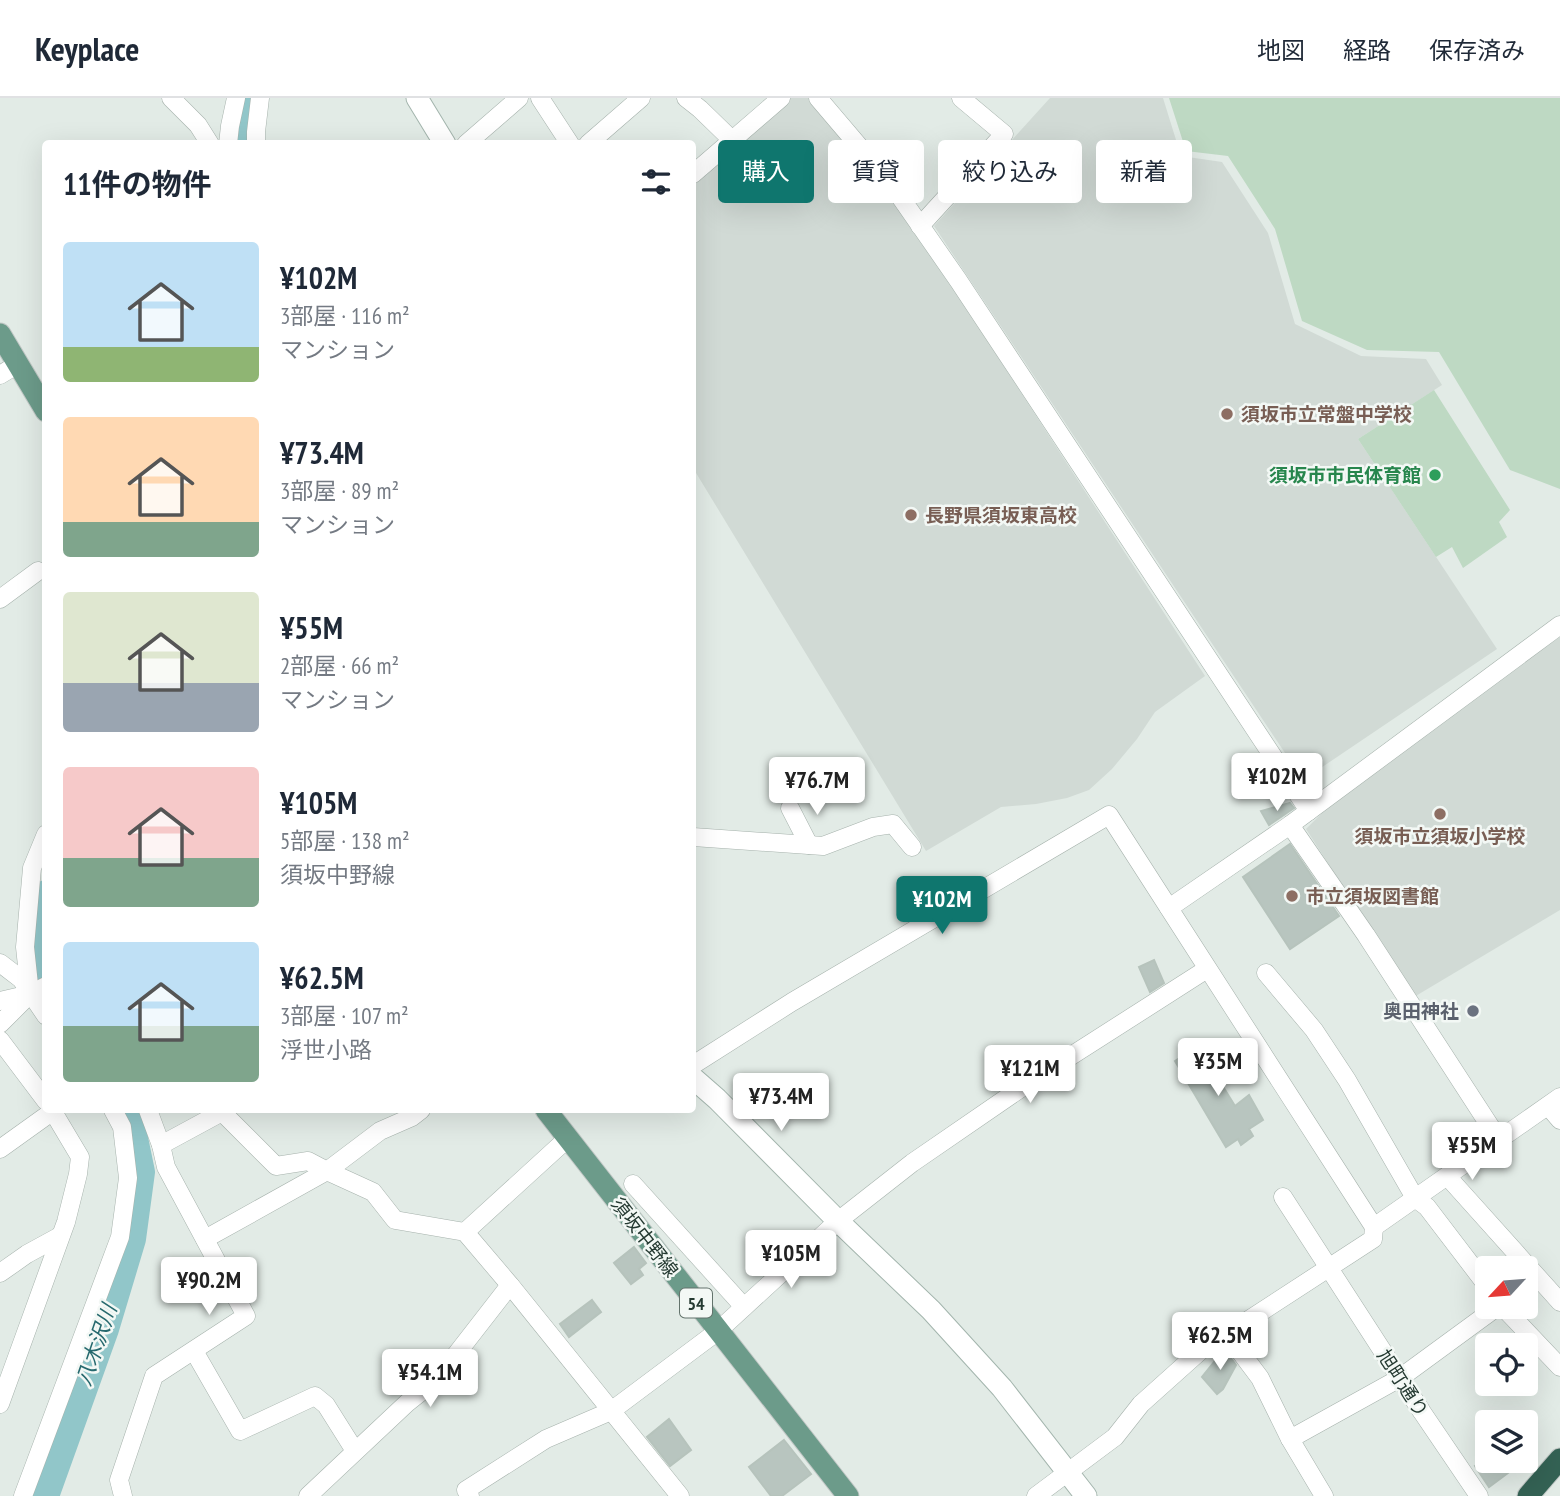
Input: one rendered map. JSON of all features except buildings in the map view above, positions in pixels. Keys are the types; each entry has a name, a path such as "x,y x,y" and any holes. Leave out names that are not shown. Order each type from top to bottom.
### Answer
{"highway":[{"path":"1528,1496 1560,1459"}],"main road":[{"path":"0,334 9,370 42,407"},
{"name":"須坂中野線","path":"547,1113 848,1496"}],"street":[{"path":"171,98 198,125 207,140"},
{"path":"228,140 236,98"},
{"path":"256,140 260,98"},
{"path":"417,98 443,140"},
{"path":"471,140 519,98"},
{"path":"540,98 567,140"},
{"path":"594,140 641,98"},
{"path":"685,98 732,140 781,98"},
{"path":"818,98 892,185 958,280 1309,811"},
{"path":"920,226 1004,134 961,98"},
{"path":"696,171 718,152"},
{"path":"0,599 38,571"},
{"path":"1169,908 1290,825 1560,625"},
{"path":"790,808 809,845"},
{"path":"696,1063 792,1002 1109,814 1374,1227 1373,1239 1208,1344 1141,1404 1115,1437 1036,1496"},
{"path":"696,837 823,846 873,827 894,824 912,847"},
{"path":"1290,825 1499,1140"},
{"path":"37,990 24,947 32,867 42,843"},
{"path":"0,963 37,990"},
{"path":"470,1496 466,1490 546,1439 611,1411 718,1331 838,1221 912,1163 1024,1086 1207,969"},
{"path":"1266,972 1314,1030 1347,1080 1415,1198 1427,1206 1475,1270"},
{"path":"0,1001 37,990"},
{"path":"0,1024 37,990"},
{"path":"0,1040 42,1096"},
{"path":"696,1081 931,1310 1002,1388 1086,1496"},
{"path":"1374,1227 1499,1140 1556,1108"},
{"path":"0,1149 43,1113"},
{"path":"0,1404 60,1236 78,1174 79,1157 53,1113"},
{"path":"23,1496 120,1237 128,1178 122,1127 115,1113"},
{"path":"123,1496 119,1480 154,1376 246,1316 166,1167 149,1113"},
{"path":"161,1145 220,1113"},
{"path":"223,1113 276,1166 308,1161 373,1192 395,1220 466,1232 680,1496"},
{"path":"205,1240 327,1171 380,1130 417,1113"},
{"path":"466,1232 568,1138"},
{"path":"1447,1176 1560,1302"},
{"path":"633,1184 744,1307"},
{"name":"旭町通り","path":"1283,1197 1479,1496"},
{"path":"0,1273 60,1236"},
{"path":"308,1496 436,1379 510,1285"},
{"path":"1290,1439 1400,1378 1479,1320"},
{"path":"1515,1320 1560,1367"},
{"path":"1227,1334 1260,1378 1290,1439 1324,1496"},
{"path":"194,1351 240,1431 315,1396 326,1405 355,1451"}],"shaded area":[{"name":"長野県須坂東高校","path":"789,98 809,98 843,140 828,140 828,203 894,203 914,228 1205,676 1155,712 1112,769 1089,790 1067,798 1036,804 1001,807 926,851 696,473 696,182 718,162 718,203 814,203 814,140 743,140"},
{"name":"須坂市立常盤中学校","path":"1050,98 1163,98 1176,140 1096,140 1096,203 1192,203 1192,158 1222,162 1268,233 1295,324 1361,356 1426,359 1442,385 1358,439 1497,649 1303,780 934,226 955,203 1082,203 1082,140 1012,140"},
{"name":"須坂市立須坂小学校","path":"1560,637 1560,910 1414,997 1306,829 1336,799"}],"green space":[{"path":"1169,98 1560,98 1560,489 1510,470 1439,352 1367,350 1302,321 1275,229 1228,156 1192,152 1192,140 1182,140"},
{"name":"須坂市市民体育館","path":"1434,390 1510,510 1499,522 1507,537 1463,568 1452,547 1436,557 1358,439"}],"waterway":[{"name":"八木沢川","path":"242,140 247,98"},
{"name":"八木沢川","path":"42,914 42,960"},
{"name":"八木沢川","path":"45,1496 105,1329 132,1239 141,1172 128,1113"}],"place":[{"name":"須坂市立常盤中学校","path":"1227,414"},
{"name":"須坂市市民体育館","path":"1435,475"},
{"name":"長野県須坂東高校","path":"911,515"},
{"name":"須坂市立須坂小学校","path":"1440,814"},
{"name":"市立須坂図書館","path":"1292,896"},
{"name":"奥田神社","path":"1473,1011"}]}
